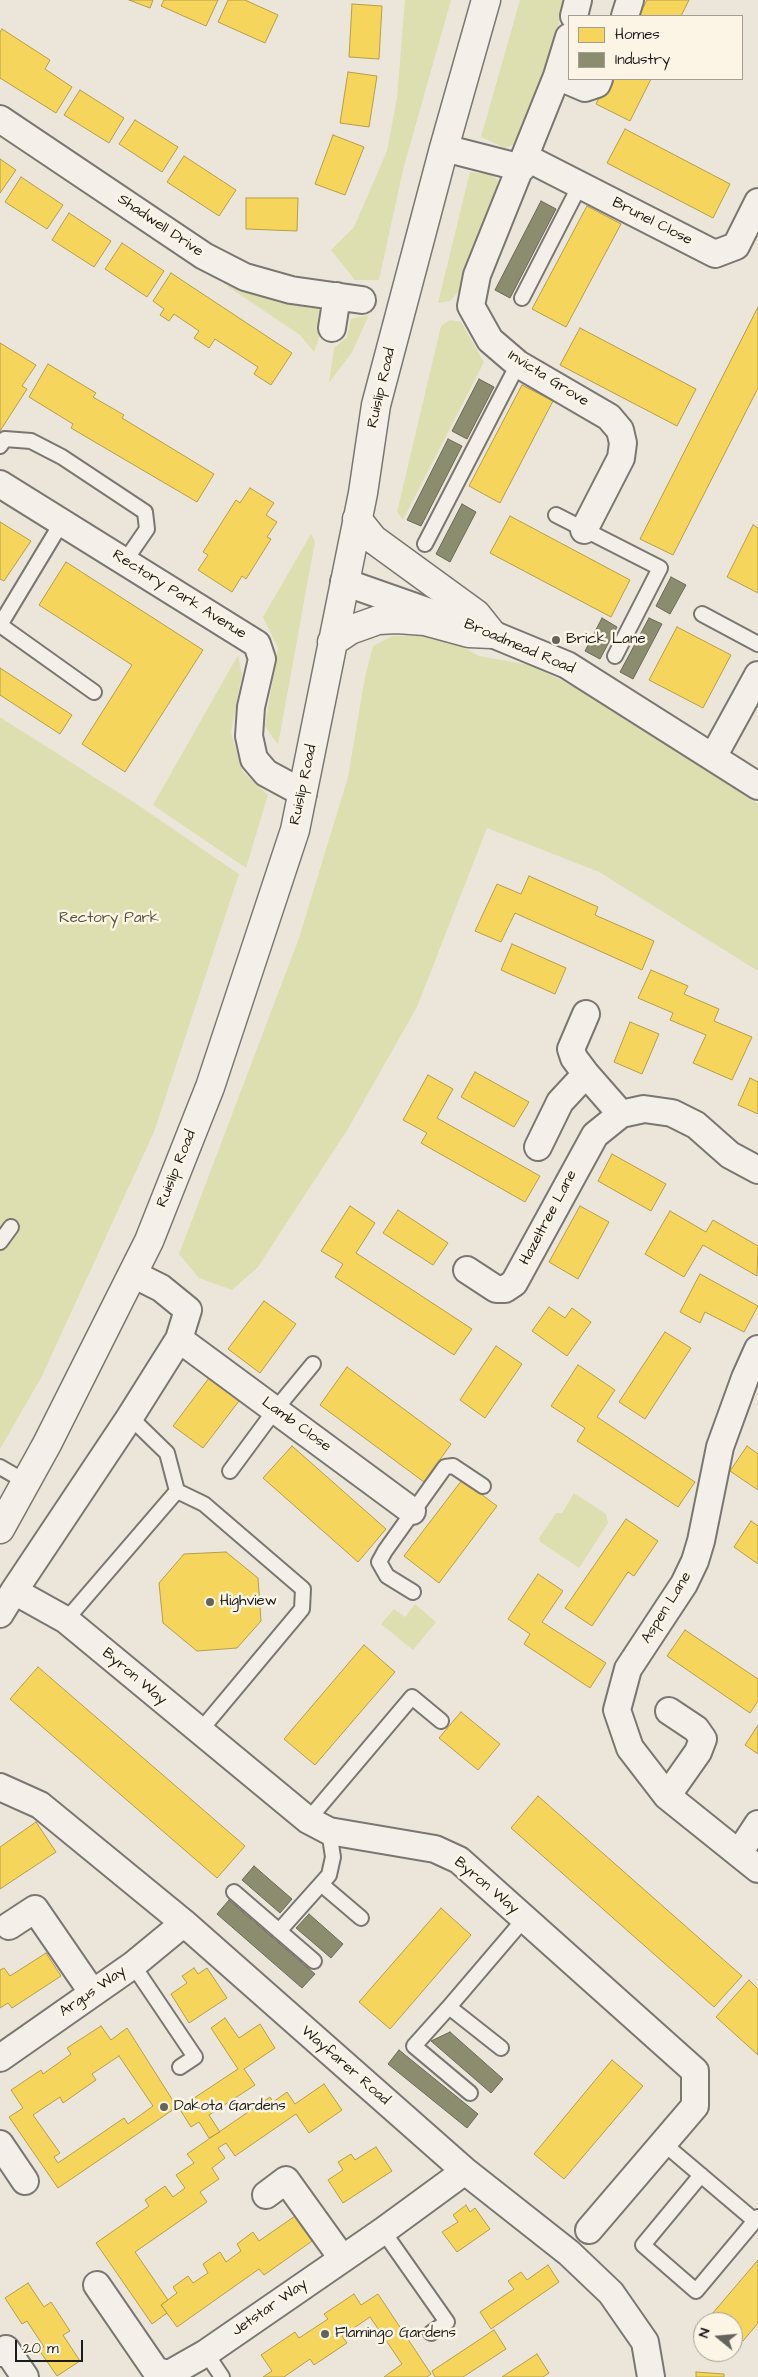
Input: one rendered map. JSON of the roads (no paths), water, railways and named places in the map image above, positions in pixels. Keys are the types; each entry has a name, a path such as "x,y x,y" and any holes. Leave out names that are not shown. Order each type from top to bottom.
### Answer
{"main road":[{"name":"Ruislip Road","path":"0,1529 47,1444 149,1240 210,1087 295,830 357,519 376,405 444,148 486,0"},
{"path":"357,519 373,539 476,614 492,634"},
{"path":"332,642 350,630 378,620 397,619 426,621 469,633 492,634"}],"street":[{"path":"574,15 578,0"},
{"path":"625,15 630,0"},
{"name":"Invicta Grove","path":"568,40 557,76 524,163 477,275 471,306 490,340 518,364 609,417 620,430 623,443 622,458 584,530"},
{"path":"557,76 585,88 597,84 599,80"},
{"name":"Shadwell Drive","path":"0,119 204,256 245,277 291,290 362,300"},
{"path":"444,148 524,163"},
{"name":"Brunel Close","path":"524,163 580,185 715,254 736,246 758,202"},
{"path":"332,328 337,296"},
{"name":"Rectory Park Avenue","path":"0,484 257,644 262,660 251,707 249,736 254,759 266,772 303,793"},
{"name":"Broadmead Road","path":"344,582 492,634 567,665 758,786"},
{"path":"713,757 758,675"},
{"path":"586,1014 571,1049 574,1058 622,1114"},
{"path":"538,1147 560,1102 586,1074"},
{"name":"Hazeltree Lane","path":"467,1270 496,1289 505,1289 514,1283 595,1135 622,1114 644,1109 672,1113 696,1125 730,1155 758,1170"},
{"path":"0,1614 179,1339 188,1310 161,1288 133,1274"},
{"name":"Lamb Close","path":"179,1339 412,1511"},
{"name":"Aspen Lane","path":"758,1349 751,1381 720,1447 701,1541 695,1561 684,1584 628,1669 618,1710 630,1748 667,1796 748,1861 758,1824"},
{"name":"Byron Way","path":"14,1591 66,1620 200,1731 319,1825 436,1849 460,1860 695,2070 695,2106 589,2230"},
{"path":"667,1796 698,1752 703,1739 696,1728 670,1712"},
{"name":"Wayfarer Road","path":"0,1787 40,1806 184,1923 465,2170 569,2253 611,2293 645,2342 651,2377"},
{"path":"9,1926 35,1909 92,1992"},
{"name":"Argus Way","path":"0,2058 92,1992 133,1966 184,1923"},
{"path":"0,2144 25,2181"},
{"name":"Jetstar Way","path":"97,2285 156,2371 170,2374 206,2353 383,2231 465,2170"},
{"path":"266,2195 286,2180 342,2258"},
{"path":"0,2353 6,2350 25,2377"}],"lane":[{"path":"522,298 580,185"},
{"path":"425,544 518,364"},
{"path":"0,446 6,439 31,441 62,457 145,512 147,529 125,561"},
{"path":"556,515 660,568 615,656"},
{"path":"62,522 0,625 94,692"},
{"path":"702,614 758,644"},
{"path":"0,1242 11,1226"},
{"path":"230,1471 275,1410 313,1364"},
{"path":"130,1417 167,1453 177,1491 204,1504 303,1589 302,1609 200,1731"},
{"path":"413,1592 388,1576 379,1562 412,1511 445,1467 453,1466 483,1486"},
{"path":"0,1467 26,1482"},
{"path":"66,1620 177,1491"},
{"path":"279,1930 329,1875 333,1857 319,1825 412,1696 442,1721"},
{"path":"321,1884 361,1918"},
{"path":"234,1892 314,1960"},
{"path":"470,2092 414,2046 525,1918"},
{"path":"133,1966 195,2057 180,2067"},
{"path":"449,2007 502,2048"},
{"path":"663,2143 756,2219 696,2290 643,2245 701,2175"},
{"path":"383,2231 447,2322 431,2333"},
{"path":"206,2353 222,2377"}],"place":[{"name":"Brick Lane","path":"556,640"},
{"name":"Highview","path":"210,1602"},
{"name":"Dakota Gardens","path":"164,2107"},
{"name":"Flamingo Gardens","path":"325,2334"}],"park label":[{"name":"Rectory Park","path":"109,919"}]}
